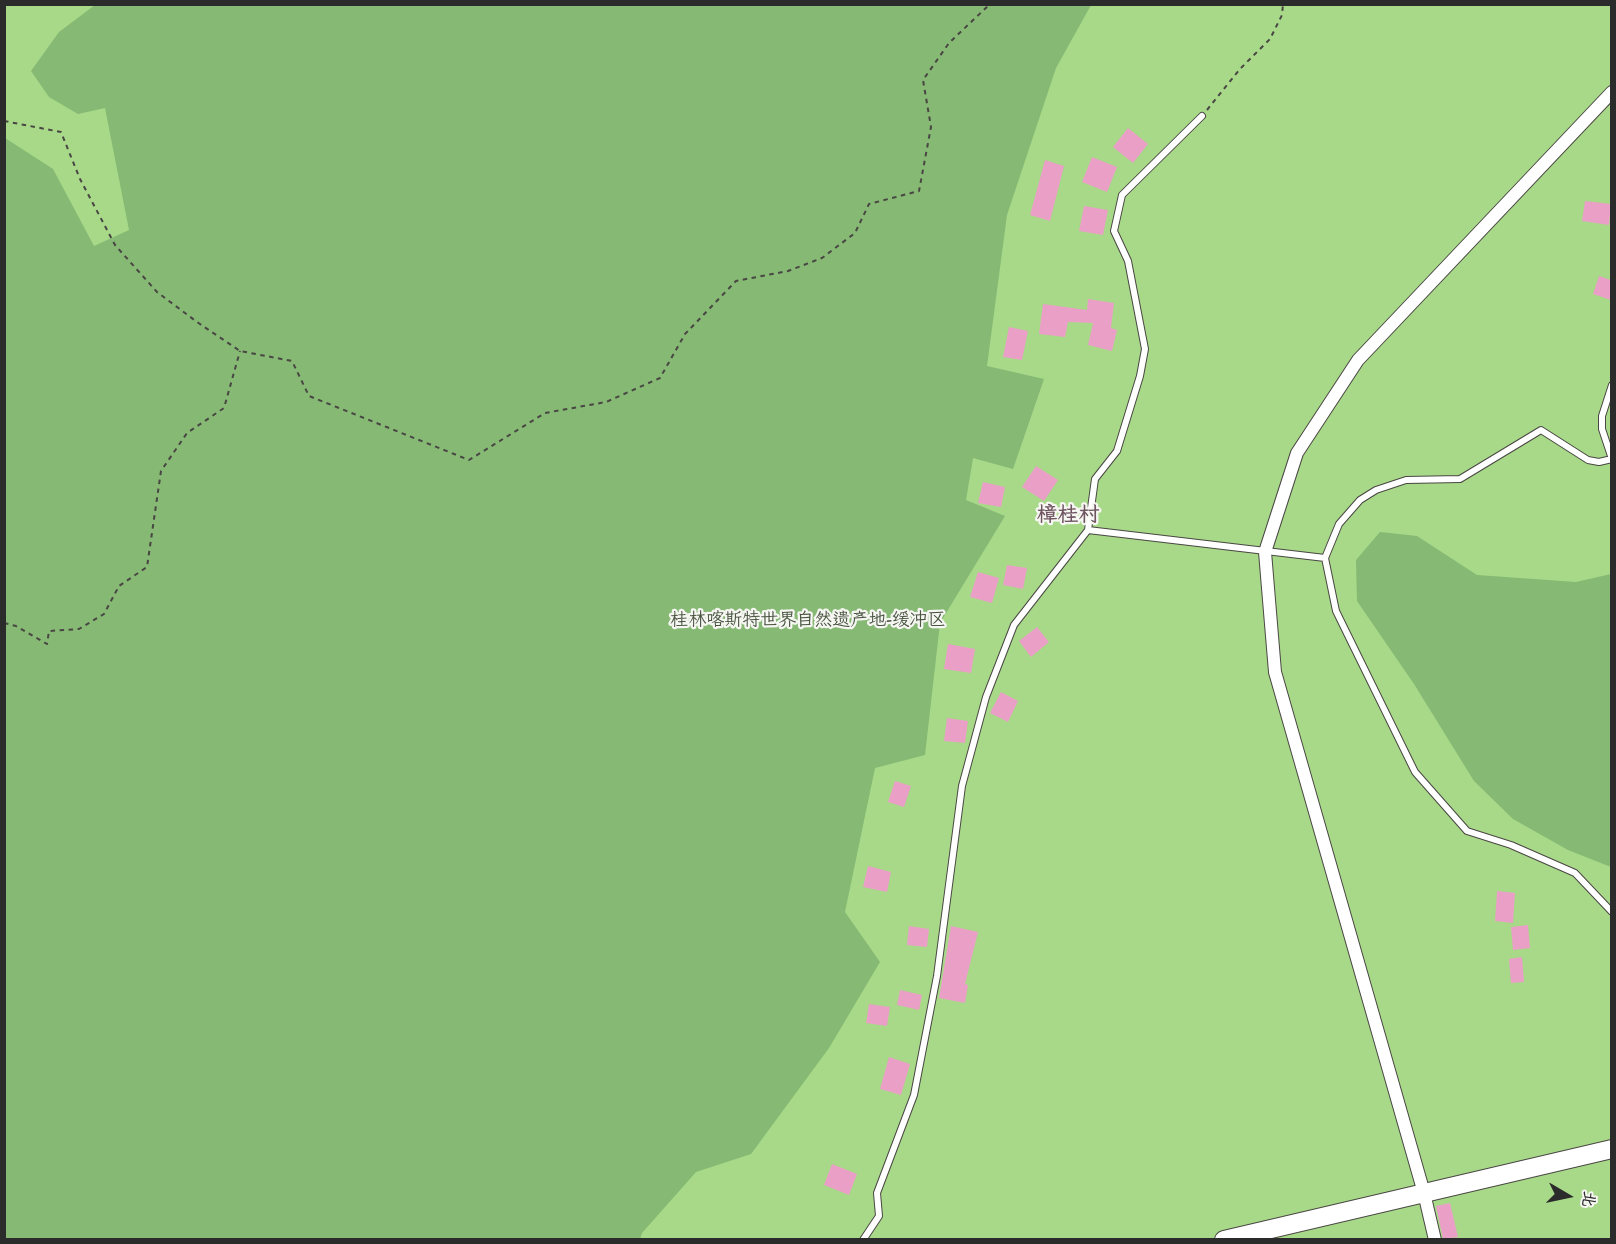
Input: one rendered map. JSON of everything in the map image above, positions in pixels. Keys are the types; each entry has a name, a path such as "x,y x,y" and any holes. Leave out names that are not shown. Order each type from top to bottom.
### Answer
{"main road":[{"path":"1224,1239 1611,1149"}],"street":[{"path":"1435,1239 1275,672 1265,552 1297,453 1358,360 1611,92"}],"lane":[{"path":"863,1239 879,1215 878,1193 915,1095 937,976 962,786 986,696 1014,625 1088,530 1095,478 1117,451 1140,375 1145,349 1128,261 1114,231 1122,195 1202,116"},
{"path":"1611,385 1602,416 1602,429 1611,459 1599,462 1588,460 1541,430 1460,479 1406,480 1376,490 1360,500 1339,524 1325,558 1336,611 1415,772 1467,831 1511,845 1575,873 1611,912"},
{"path":"1088,530 1325,558"}],"path":[{"path":"4,121 61,132 80,179 115,245 157,292 240,351 292,361 309,396 469,460 545,413 606,402 660,378 685,334 736,281 788,271 822,258 855,233 869,204 919,191 931,127 923,80 949,42 990,4"},
{"path":"1202,116 1240,69 1270,39 1282,15 1282,4"},
{"path":"4,623 16,626 47,644 49,631 79,629 104,614 119,586 147,567 161,471 187,433 224,408 240,351"}],"green space":[{"name":"桂林喀斯特世界自然遗产地-缓冲区","path":"5,5 1611,5 1611,1239 5,1240"},
{"path":"95,5 1091,5 1056,68 1007,215 987,366 1044,379 1013,469 973,458 966,500 1005,516 940,623 925,755 875,768 845,912 880,962 829,1048 751,1154 696,1172 642,1233 640,1239 5,1239 5,138 53,169 94,246 129,230 105,108 78,114 49,97 31,71 59,32"},
{"path":"1380,532 1417,536 1477,575 1576,582 1611,574 1611,867 1568,850 1513,819 1474,781 1414,684 1357,601 1356,560"}],"building":[{"path":"1128,128 1148,144 1133,163 1113,147"},
{"path":"1092,157 1117,167 1107,192 1082,182"},
{"path":"1045,160 1064,166 1050,221 1030,215"},
{"path":"1585,201 1611,204 1609,225 1582,221"},
{"path":"1084,206 1108,210 1103,235 1079,231"},
{"path":"1599,276 1611,280 1611,300 1593,294"},
{"path":"1088,299 1114,303 1111,328 1117,330 1112,351 1088,345 1093,323 1068,322 1065,337 1039,334 1043,304 1087,310"},
{"path":"1009,327 1028,331 1022,360 1003,357"},
{"path":"1036,466 1058,480 1044,501 1022,487"},
{"path":"983,482 1005,487 1001,507 978,503"},
{"path":"1007,565 1027,568 1023,589 1003,585"},
{"path":"978,572 999,578 992,603 970,597"},
{"path":"1037,627 1049,642 1031,657 1019,641"},
{"path":"948,644 975,649 971,673 944,669"},
{"path":"1001,692 1018,701 1008,722 990,713"},
{"path":"947,718 968,721 965,743 944,741"},
{"path":"895,781 911,786 904,807 888,802"},
{"path":"868,866 891,872 887,892 863,887"},
{"path":"1497,891 1515,893 1513,923 1495,921"},
{"path":"1528,925 1530,948 1513,950 1511,927"},
{"path":"909,926 929,929 927,947 907,945"},
{"path":"951,926 978,932 965,984 968,985 965,1003 939,998"},
{"path":"1522,957 1524,982 1511,983 1509,959"},
{"path":"900,990 922,995 919,1010 897,1005"},
{"path":"869,1004 890,1007 887,1026 866,1023"},
{"path":"889,1057 910,1064 901,1095 880,1089"},
{"path":"832,1164 857,1174 849,1195 824,1185"},
{"path":"1450,1203 1458,1237 1443,1239 1436,1206"}],"district":[{"name":"樟桂村","path":"1068,518"}]}
